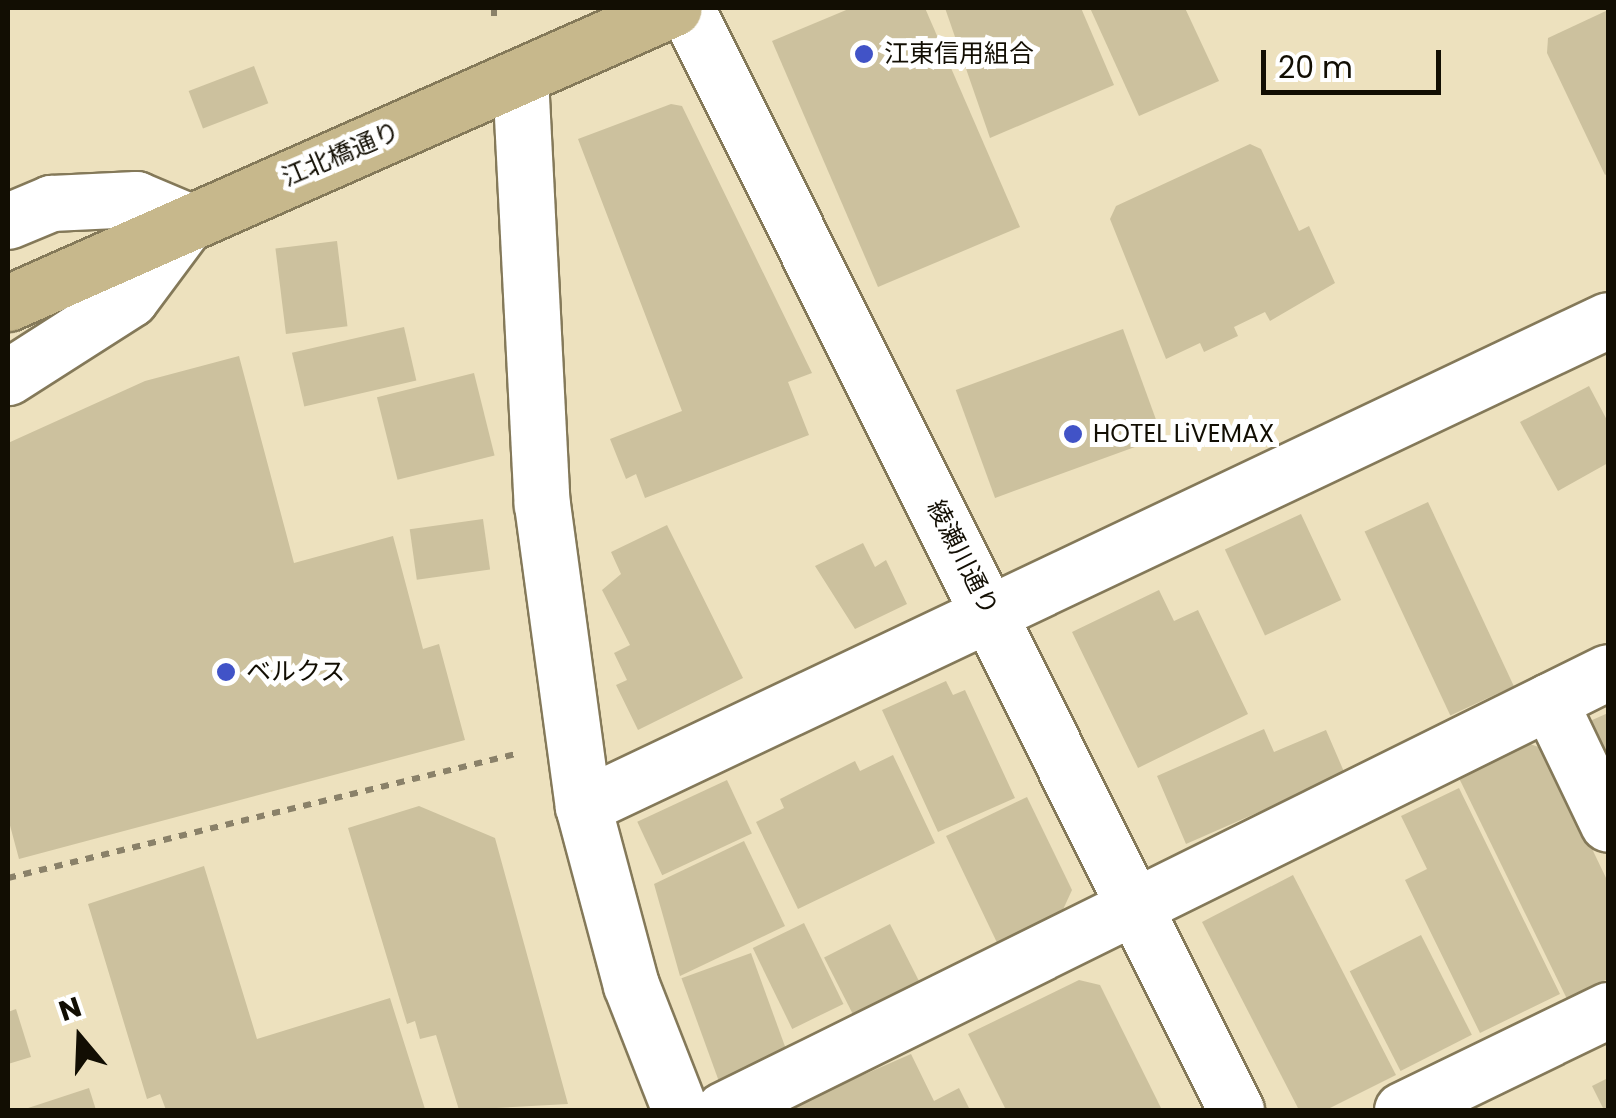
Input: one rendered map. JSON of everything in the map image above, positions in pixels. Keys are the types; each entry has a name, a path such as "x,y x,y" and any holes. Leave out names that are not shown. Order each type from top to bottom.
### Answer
{"main road":[{"name":"江北橋通り","path":"8,303 674,8"}],"street":[{"name":"綾瀬川通り","path":"686,8 1236,1110"},
{"path":"520,78 542,504 583,806 631,986 680,1110"},
{"path":"8,221 51,203 136,199 188,221 130,299 8,377"},
{"path":"583,806 988,610 1608,320"},
{"path":"723,1110 1608,672"},
{"path":"1549,701 1608,824"},
{"path":"1402,1110 1608,1010"}],"path":[{"path":"494,8 494,23"},
{"path":"8,878 264,808 575,741"}],"building":[{"path":"851,8 925,8 1020,227 878,287 772,41"},
{"path":"945,8 1081,8 1114,85 990,138"},
{"path":"1090,8 1185,8 1219,81 1139,116"},
{"path":"1608,10 1605,175 1547,53 1548,38"},
{"path":"254,66 268,103 203,128 189,91"},
{"path":"671,104 682,106 812,373 788,382 809,435 645,498 636,474 626,479 610,439 682,411 578,139"},
{"path":"1250,144 1261,149 1299,231 1309,226 1335,283 1270,321 1265,312 1234,327 1238,336 1204,352 1200,343 1166,359 1110,219 1116,206"},
{"path":"337,241 347,326 286,334 275,249"},
{"path":"404,327 416,381 304,406 292,353"},
{"path":"1123,329 1162,437 995,498 956,390"},
{"path":"239,356 294,563 393,536 423,649 439,644 465,740 19,859 8,818 8,443 145,381"},
{"path":"474,373 495,455 398,480 377,397"},
{"path":"1589,386 1608,422 1608,463 1558,491 1520,422"},
{"path":"1428,502 1514,686 1450,716 1365,532"},
{"path":"1301,514 1341,600 1265,636 1225,549"},
{"path":"483,519 490,570 417,580 410,529"},
{"path":"667,525 743,678 638,730 616,685 627,680 614,653 630,645 602,590 621,574 611,552"},
{"path":"863,543 875,567 886,560 907,604 855,629 815,566"},
{"path":"1159,590 1174,621 1198,610 1248,714 1138,768 1072,632"},
{"path":"946,681 953,695 965,690 1015,798 938,832 882,710"},
{"path":"1608,713 1608,788 1581,725"},
{"path":"1264,729 1274,752 1326,730 1345,774 1186,844 1157,776"},
{"path":"1522,741 1544,749 1608,882 1608,979 1567,999 1456,772"},
{"path":"893,755 935,843 798,909 756,822 784,808 780,799 855,761 860,771"},
{"path":"727,780 752,833 662,875 637,822"},
{"path":"1459,788 1560,994 1480,1033 1405,880 1427,869 1401,816"},
{"path":"1027,797 1072,890 1055,927 1001,951 946,836"},
{"path":"419,806 495,838 568,1104 459,1110 436,1035 420,1039 415,1021 407,1024 348,828"},
{"path":"744,841 785,926 680,976 654,884"},
{"path":"204,866 257,1039 390,998 425,1109 166,1110 160,1094 147,1099 88,904"},
{"path":"1293,875 1396,1075 1326,1110 1299,1110 1202,922"},
{"path":"804,923 843,1004 792,1029 753,948"},
{"path":"890,924 923,988 857,1022 824,958"},
{"path":"1421,935 1472,1035 1401,1071 1350,971"},
{"path":"751,953 792,1065 722,1090 681,978"},
{"path":"1079,980 1100,985 1162,1110 1006,1110 968,1034"},
{"path":"16,1009 31,1057 8,1064 8,1012"},
{"path":"911,1054 934,1101 959,1088 970,1110 783,1110"},
{"path":"1608,1078 1608,1110 1604,1110 1592,1086"},
{"path":"89,1088 96,1110 22,1110"}],"place":[{"name":"江東信用組合","path":"864,54"},
{"name":"HOTEL LiVEMAX","path":"1073,434"},
{"name":"ベルクス","path":"226,672"}]}
